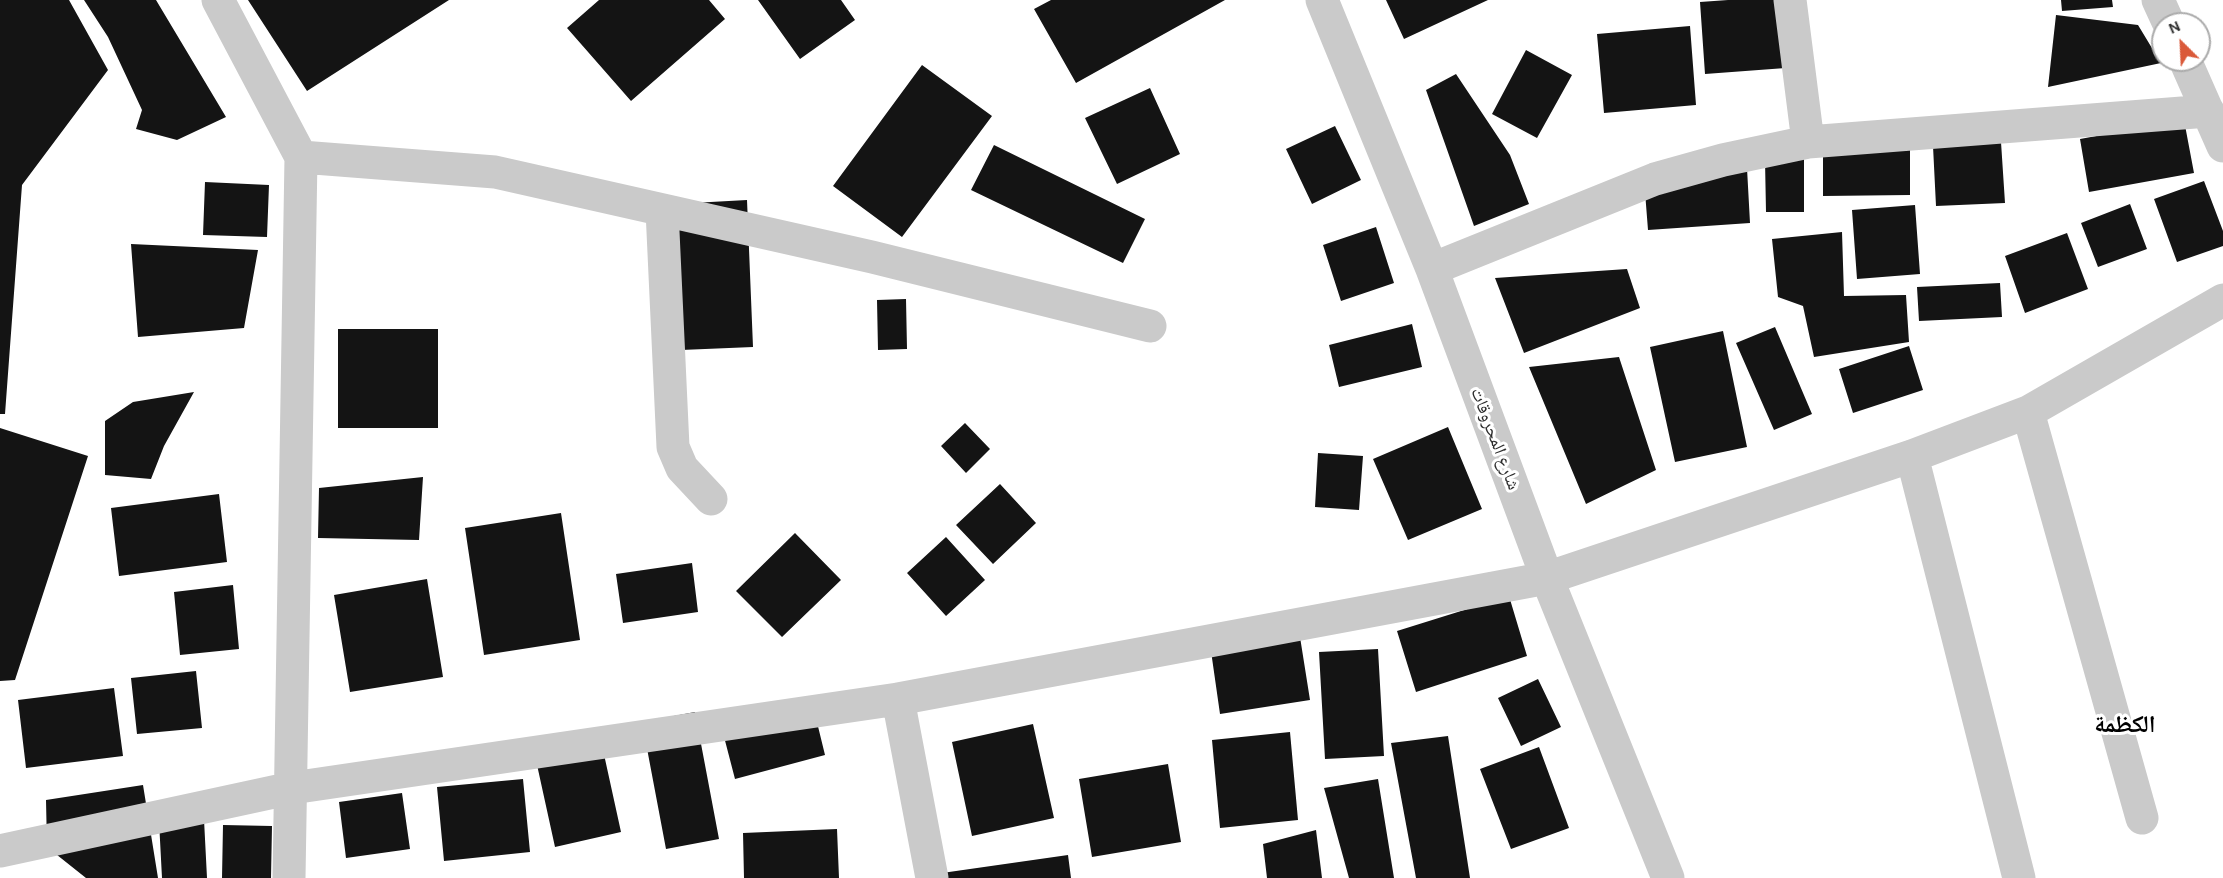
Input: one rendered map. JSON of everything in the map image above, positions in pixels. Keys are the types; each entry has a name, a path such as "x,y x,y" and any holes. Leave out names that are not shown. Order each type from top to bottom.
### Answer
{"street":[{"path":"218,0 301,157 289,878"},
{"name":"شارع المحروقات","path":"1322,0 1432,269 1548,578 1668,878"},
{"path":"1790,0 1808,142"},
{"path":"2191,72 2223,146"},
{"path":"1432,269 1655,179 1723,160 1808,142 2208,111"},
{"path":"301,157 495,172 872,257 1150,326"},
{"path":"662,210 673,447 682,468 711,499"},
{"path":"0,850 292,788 898,699 1548,578 1912,456 2028,412 2223,300"},
{"path":"2028,412 2142,818"},
{"path":"1912,456 2019,878"},
{"path":"898,699 932,878"}],"building":[{"path":"0,0 69,0 108,70 22,185 5,414 0,414"},
{"path":"84,0 156,0 226,117 177,140 136,129 142,110 108,37"},
{"path":"248,0 449,0 307,91"},
{"path":"599,0 709,0 725,19 631,101 567,28"},
{"path":"758,0 841,0 855,20 800,59"},
{"path":"1051,0 1225,0 1076,83 1034,9"},
{"path":"1386,0 1488,0 1404,39"},
{"path":"1794,0 1799,67 1705,74 1700,2"},
{"path":"2061,0 2112,0 2113,7 2062,11"},
{"path":"2056,15 2138,25 2151,46 2151,65 2048,87"},
{"path":"1690,26 1696,105 1604,113 1597,34"},
{"path":"1526,50 1572,75 1537,138 1492,114"},
{"path":"922,65 992,116 902,237 833,186"},
{"path":"1456,74 1510,155 1529,204 1474,226 1426,90"},
{"path":"1150,88 1180,154 1117,184 1085,118"},
{"path":"2184,120 2194,173 2089,192 2080,139"},
{"path":"1335,126 1361,180 1312,204 1286,149"},
{"path":"1910,139 1910,195 1823,196 1823,140"},
{"path":"2001,142 2005,203 1936,206 1933,146"},
{"path":"994,145 1145,219 1123,263 971,190"},
{"path":"1746,150 1750,223 1648,230 1644,179"},
{"path":"1804,159 1804,212 1766,212 1765,160"},
{"path":"2204,181 2223,231 2223,246 2177,262 2154,199"},
{"path":"205,182 269,185 267,237 203,235"},
{"path":"747,200 753,347 681,350 674,204"},
{"path":"2130,204 2147,249 2098,267 2081,223"},
{"path":"1915,205 1920,274 1857,279 1852,210"},
{"path":"1376,227 1394,283 1341,301 1323,245"},
{"path":"1842,232 1844,296 1906,295 1909,342 1814,357 1803,306 1778,297 1772,239"},
{"path":"2067,233 2088,289 2025,313 2005,256"},
{"path":"131,244 258,250 244,328 138,337"},
{"path":"1627,269 1640,308 1524,353 1495,278"},
{"path":"2000,283 2002,317 1919,321 1917,287"},
{"path":"906,299 907,349 878,350 877,300"},
{"path":"1412,324 1422,367 1339,387 1329,345"},
{"path":"1775,327 1812,414 1774,430 1736,343"},
{"path":"338,329 438,329 438,428 338,428"},
{"path":"1723,331 1747,447 1675,462 1650,347"},
{"path":"1909,346 1923,390 1853,413 1839,369"},
{"path":"1619,357 1656,470 1586,504 1529,367"},
{"path":"194,392 164,446 151,479 105,475 105,421 133,402"},
{"path":"965,423 990,449 966,473 941,446"},
{"path":"1448,427 1482,509 1408,540 1373,459"},
{"path":"0,428 88,456 15,680 0,681"},
{"path":"1318,453 1363,456 1359,510 1315,507"},
{"path":"423,477 419,540 318,538 319,488"},
{"path":"1000,484 1036,523 993,564 956,525"},
{"path":"219,494 227,562 119,576 111,508"},
{"path":"561,513 580,640 484,655 465,528"},
{"path":"795,533 841,580 782,637 736,591"},
{"path":"946,537 985,580 946,616 907,573"},
{"path":"692,563 698,612 623,623 616,574"},
{"path":"427,579 443,677 350,692 334,595"},
{"path":"233,585 239,649 180,655 174,592"},
{"path":"1509,596 1527,656 1416,692 1397,631"},
{"path":"1300,637 1310,700 1220,714 1211,651"},
{"path":"1378,649 1384,756 1325,759 1319,652"},
{"path":"196,671 202,728 137,734 131,678"},
{"path":"1538,679 1561,727 1521,746 1498,698"},
{"path":"114,688 123,756 26,768 18,700"},
{"path":"813,706 825,755 735,779 722,729"},
{"path":"695,712 719,839 666,849 642,722"},
{"path":"1033,724 1054,818 972,836 952,742"},
{"path":"598,727 621,832 555,847 532,742"},
{"path":"1290,732 1298,820 1220,828 1212,740"},
{"path":"1448,736 1470,878 1416,878 1391,743"},
{"path":"1539,747 1569,828 1511,849 1480,769"},
{"path":"1168,764 1181,842 1092,857 1079,779"},
{"path":"523,779 530,852 444,861 437,787"},
{"path":"1378,779 1394,878 1349,878 1324,788"},
{"path":"143,785 158,878 86,878 47,847 46,800"},
{"path":"402,793 410,849 346,858 339,802"},
{"path":"203,800 207,878 162,878 158,802"},
{"path":"223,825 272,826 271,878 222,878"},
{"path":"837,829 839,878 744,878 743,833"},
{"path":"1316,830 1322,878 1267,878 1263,844"},
{"path":"1068,855 1071,878 942,878 942,873"}],"district":[{"name":"الكظمة","path":"2125,725"}]}
